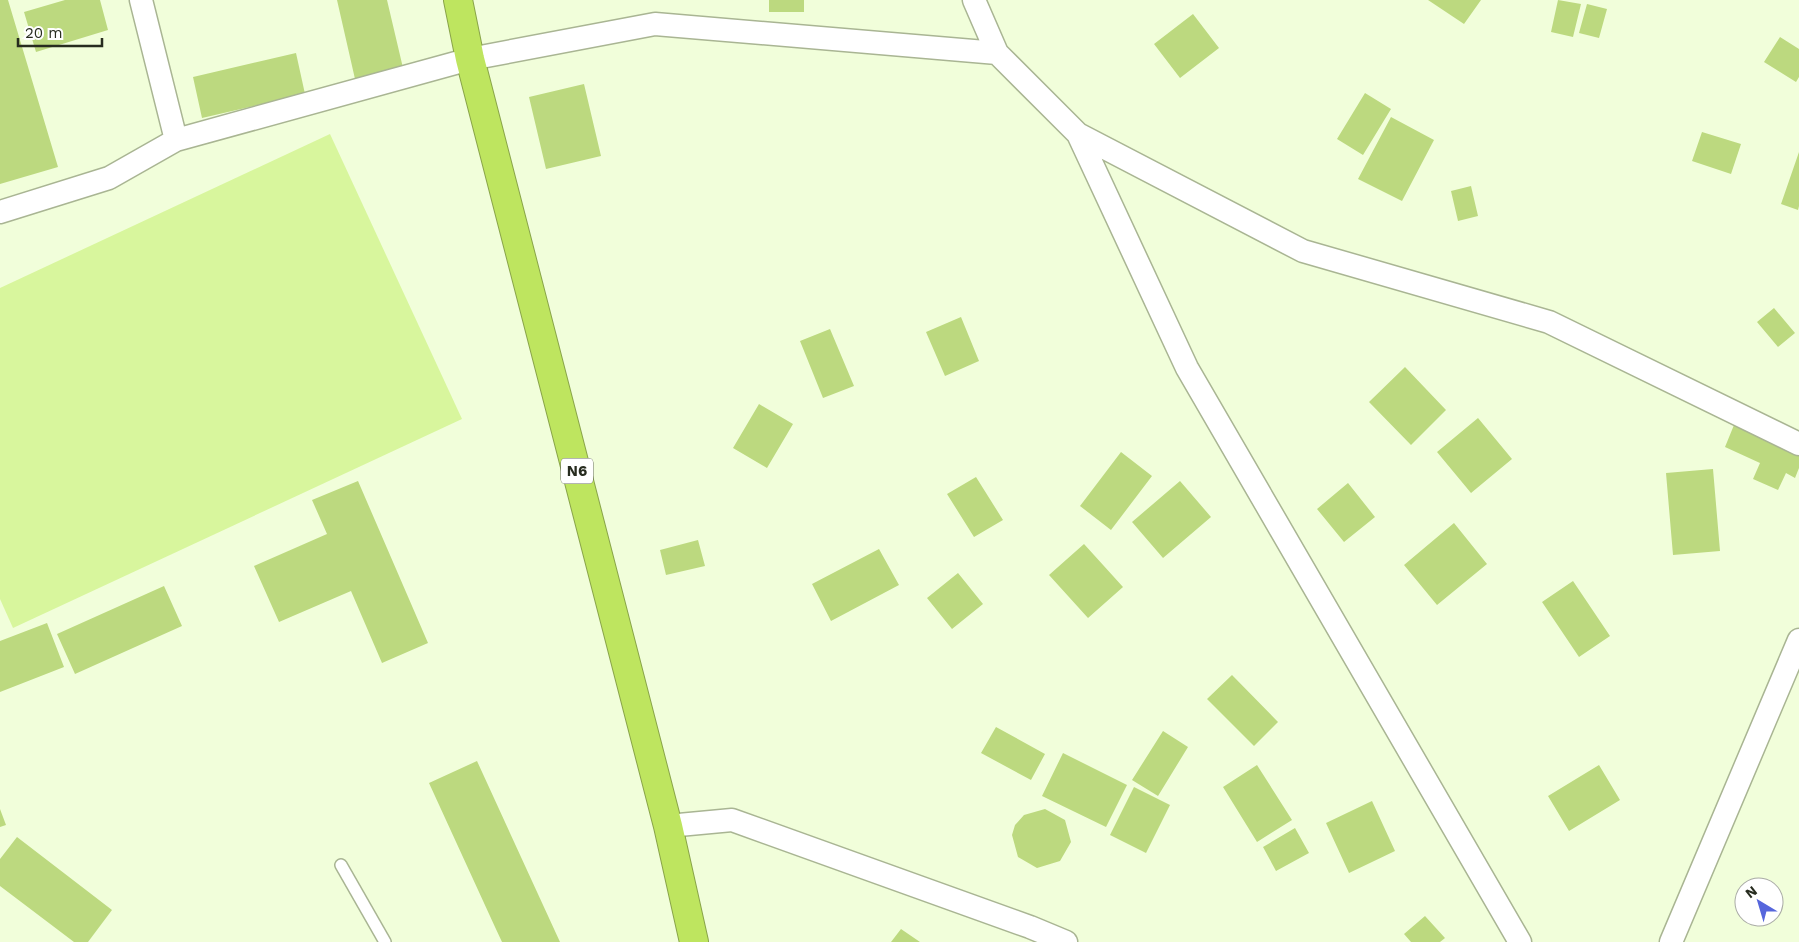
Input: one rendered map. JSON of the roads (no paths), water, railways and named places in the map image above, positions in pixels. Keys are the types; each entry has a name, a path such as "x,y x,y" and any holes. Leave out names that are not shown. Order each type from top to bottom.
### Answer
{"highway":[{"name":"N6","path":"458,0 470,59 668,826 694,942"}],"street":[{"path":"141,0 176,140"},
{"path":"974,0 997,53 1078,134 1303,251 1549,322 1799,444"},
{"path":"0,212 109,178 176,140 470,59 655,24 997,53"},
{"path":"1078,134 1187,368 1520,942"},
{"path":"1671,942 1799,640"},
{"path":"668,826 732,820 1030,927 1066,942"}],"lane":[{"path":"341,865 386,942"}]}
